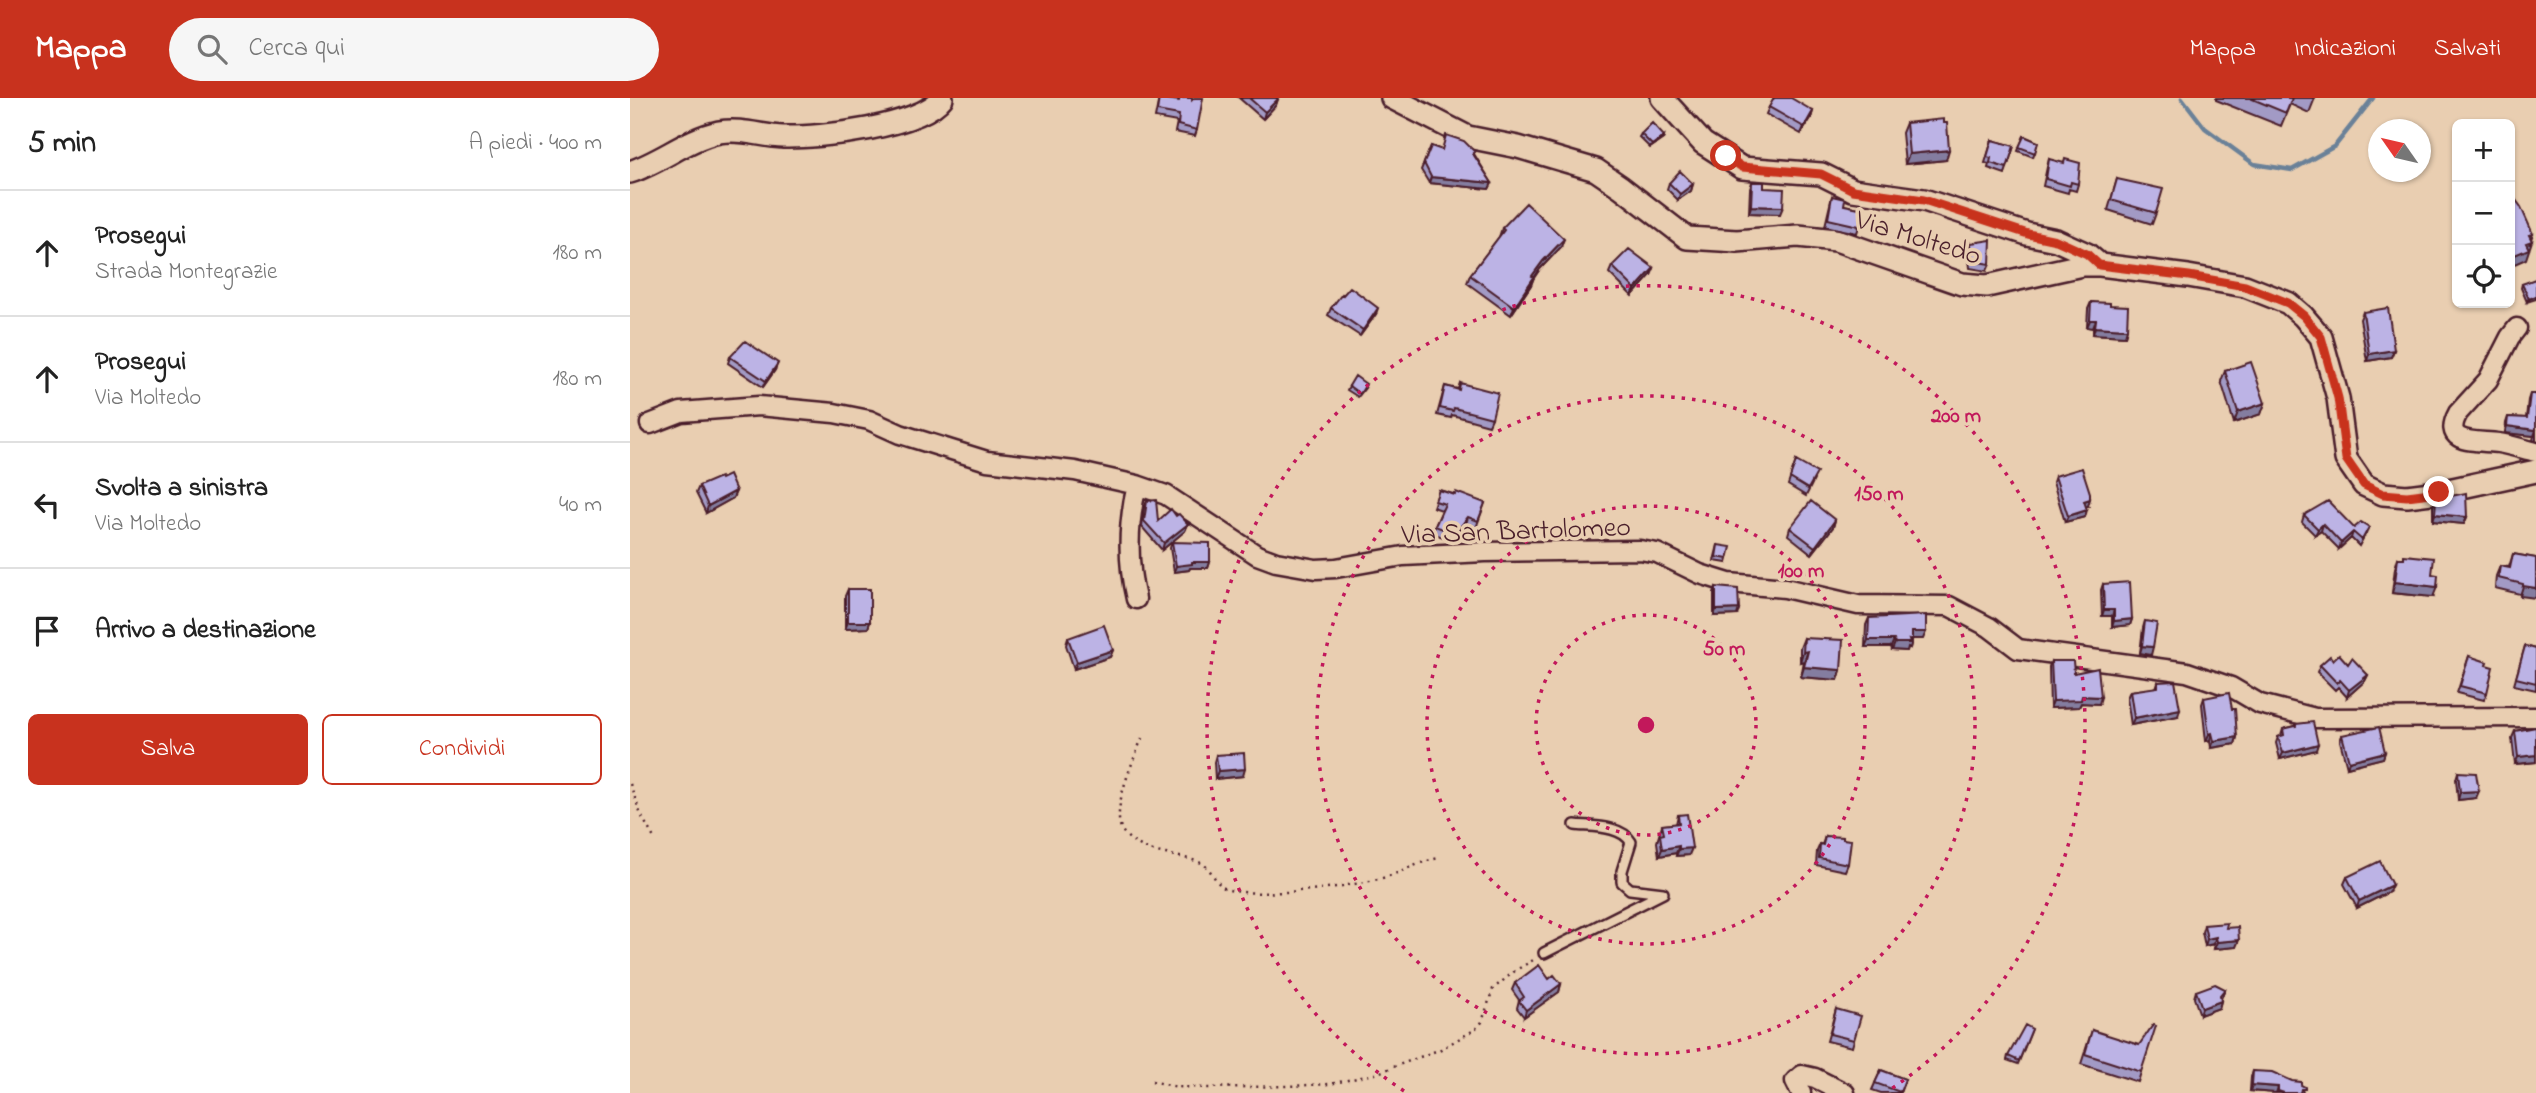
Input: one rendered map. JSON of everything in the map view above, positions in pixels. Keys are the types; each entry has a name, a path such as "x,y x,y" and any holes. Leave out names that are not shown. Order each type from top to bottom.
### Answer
{"street":[{"path":"630,172 718,132 821,136 907,120 930,110 942,98"},
{"name":"Via Moltedo","path":"1392,98 1468,137 1518,147 1595,170 1687,238 1737,241 1797,236 1836,240 1962,284 1987,286 2082,265 2099,265 2245,286 2288,303 2304,316 2321,337 2338,398 2346,459 2364,485 2383,494 2407,496 2439,492 2536,471"},
{"path":"1662,98 1703,143 1742,167 1821,174 1853,190 1924,200 2028,234 2056,240 2071,246 2099,265"},
{"path":"2028,234 2037,242 2045,272"},
{"path":"2517,328 2488,380 2458,413 2454,430 2457,436 2467,442 2509,444 2536,452"},
{"name":"Via San Bartolomeo","path":"650,424 681,412 735,407 797,408 869,419 900,434 987,461 1075,471 1137,485 1166,495 1257,555 1316,569 1404,556 1640,550 1657,553 1700,574 1729,583 1785,588 1858,606 1949,606 1989,627 2018,649 2187,673 2231,687 2260,704 2315,718 2536,717"},
{"path":"1136,599 1131,581 1130,538 1137,485"},
{"path":"1801,1093 1795,1081 1802,1074 1845,1093"}],"lane":[{"path":"1544,953 1663,893 1630,889 1622,882 1622,871 1632,842 1627,835 1619,831 1575,825"}],"path":[{"path":"1142,738 1131,764 1118,813 1120,826 1126,836 1144,848 1201,863 1226,890 1270,892 1336,886 1388,876 1410,865 1439,858"},
{"path":"630,784 641,815 655,840"},
{"path":"1152,1081 1177,1087 1288,1086 1330,1084 1376,1074 1441,1049 1474,1030 1482,1021 1493,989 1516,970 1544,953"}],"building":[{"path":"1159,98 1179,101 1180,98 1203,98 1197,130 1178,125 1179,115 1157,111"},
{"path":"1249,98 1277,98 1278,99 1265,112"},
{"path":"1774,98 1791,98 1813,111 1804,127 1769,107"},
{"path":"2250,98 2292,98 2286,113"},
{"path":"1944,119 1944,123 1947,123 1949,150 1909,154 1906,123"},
{"path":"1652,123 1664,136 1652,145 1641,134"},
{"path":"1446,135 1464,141 1475,152 1473,154 1492,183 1431,177 1424,163 1431,146 1442,150"},
{"path":"2024,136 2038,142 2035,153 2019,147"},
{"path":"1992,140 2014,146 2007,168 1990,163 1991,158 1987,157"},
{"path":"2049,159 2080,163 2078,184 2071,182 2070,186 2046,179"},
{"path":"1680,171 1693,184 1680,194 1669,183"},
{"path":"2117,179 2163,189 2156,213 2111,200"},
{"path":"1752,182 1764,182 1764,188 1784,189 1783,207 1751,206"},
{"path":"1832,196 1845,199 1844,205 1864,209 1859,226 1828,219"},
{"path":"2515,199 2533,234 2529,235 2532,241 2526,243 2529,249 2515,255"},
{"path":"1526,203 1564,239 1543,261 1514,307 1470,275 1504,230 1502,228"},
{"path":"1991,240 1990,264 1972,261 1971,243"},
{"path":"1629,249 1654,268 1635,289 1612,266"},
{"path":"2535,279 2536,296 2529,299 2522,284"},
{"path":"1350,287 1378,308 1363,330 1331,308"},
{"path":"2091,302 2128,306 2127,329 2095,327 2096,320 2090,320"},
{"path":"2388,308 2394,350 2369,354 2363,312"},
{"path":"745,341 778,363 766,381 730,357"},
{"path":"2251,362 2265,403 2238,412 2225,371"},
{"path":"1355,376 1366,384 1360,394 1349,386"},
{"path":"1460,383 1498,393 1492,418 1454,408 1453,411 1440,408 1445,386 1459,390"},
{"path":"2530,394 2536,394 2536,430 2507,426 2508,417 2527,418"},
{"path":"1796,461 1817,473 1808,489 1790,478"},
{"path":"2082,468 2090,493 2090,499 2084,501 2087,510 2068,516 2055,476"},
{"path":"729,475 736,491 708,506 699,486"},
{"path":"1439,490 1455,495 1456,492 1485,503 1478,521 1468,517 1460,527 1456,526 1453,533 1435,526 1445,504 1435,501"},
{"path":"2466,493 2467,517 2435,514 2436,499"},
{"path":"1156,500 1158,521 1171,509 1188,524 1164,543 1144,521 1147,501"},
{"path":"1811,501 1835,520 1815,547 1790,528"},
{"path":"2328,501 2354,528 2361,522 2369,527 2362,540 2353,532 2341,543 2323,524 2318,529 2304,515"},
{"path":"1172,542 1210,543 1210,562 1192,562 1176,566"},
{"path":"1718,545 1731,547 1728,559 1716,557"},
{"path":"2513,554 2536,558 2536,588 2498,578 2500,566 2510,568"},
{"path":"2404,555 2434,558 2432,574 2438,575 2437,587 2395,582 2398,558 2404,558"},
{"path":"2130,582 2132,619 2114,621 2114,610 2104,610 2103,584"},
{"path":"1716,587 1738,589 1739,609 1716,610"},
{"path":"848,589 870,589 870,622 848,622"},
{"path":"1926,615 1926,632 1912,632 1910,643 1868,640 1869,618"},
{"path":"2145,621 2157,623 2153,647 2142,646"},
{"path":"1104,625 1113,650 1077,662 1068,638"},
{"path":"1804,638 1843,640 1841,670 1804,667 1808,651 1803,652"},
{"path":"2525,646 2536,649 2536,683 2516,678"},
{"path":"2339,654 2348,664 2352,658 2368,675 2349,690 2340,680 2337,683 2320,665 2330,656 2333,660"},
{"path":"2469,656 2493,667 2487,693 2460,686"},
{"path":"2051,661 2073,661 2074,673 2098,668 2101,697 2082,696 2081,700 2053,701"},
{"path":"2175,681 2180,709 2134,718 2130,691 2158,687 2158,682"},
{"path":"2229,693 2232,709 2235,709 2237,737 2214,741 2212,733 2209,734 2204,698"},
{"path":"2313,722 2318,744 2283,753 2278,737 2284,735 2283,729"},
{"path":"2379,727 2385,752 2349,761 2342,735"},
{"path":"2536,727 2536,755 2518,757 2515,731"},
{"path":"1244,753 1245,769 1218,771 1216,755"},
{"path":"2458,772 2476,773 2479,791 2460,792"},
{"path":"1687,814 1692,848 1679,849 1679,846 1662,849 1662,825 1679,823 1678,815"},
{"path":"1825,836 1851,840 1848,864 1819,858 1820,844 1823,845"},
{"path":"2380,861 2392,885 2359,901 2347,877"},
{"path":"2227,923 2226,928 2238,927 2239,940 2217,942 2216,937 2207,939 2204,925"},
{"path":"1539,965 1549,979 1554,975 1561,984 1526,1010 1519,1001 1524,997 1515,983"},
{"path":"2215,984 2225,989 2220,995 2221,1001 2202,1008 2196,991"},
{"path":"1836,1009 1861,1016 1854,1040 1830,1034"},
{"path":"2025,1025 2032,1029 2019,1061 2008,1056"},
{"path":"2153,1025 2156,1026 2141,1072 2085,1054 2092,1030 2139,1045"},
{"path":"1881,1070 1905,1079 1900,1092 1875,1083"},
{"path":"2253,1071 2272,1072 2301,1082 2305,1089 2301,1089 2300,1093 2284,1093 2278,1091 2278,1087 2252,1085"}],"waterway":[{"path":"2182,98 2205,128 2254,164 2292,170 2335,146 2373,98"}],"route":[{"path":"1726,156 1742,167 1821,174 1853,190 1924,200 2028,234 2056,240 2087,254 2099,265 2245,286 2288,303 2304,316 2321,337 2338,398 2346,459 2364,485 2383,494 2407,496 2439,492"}]}
